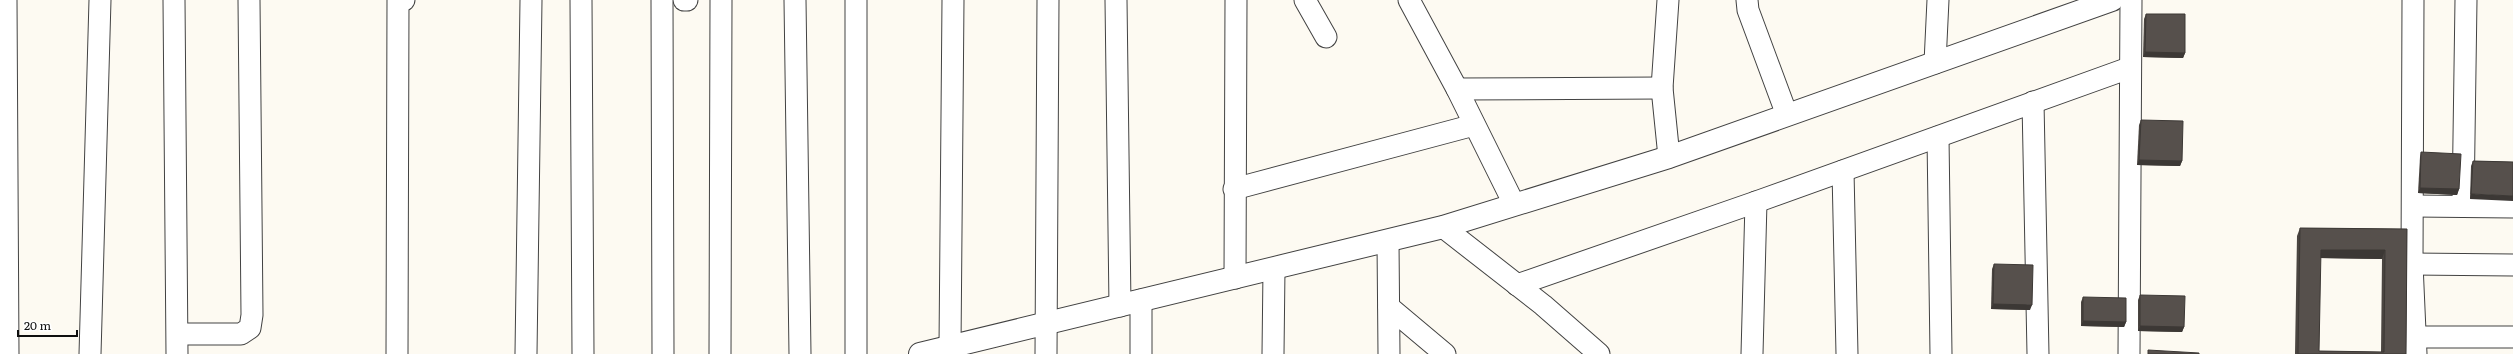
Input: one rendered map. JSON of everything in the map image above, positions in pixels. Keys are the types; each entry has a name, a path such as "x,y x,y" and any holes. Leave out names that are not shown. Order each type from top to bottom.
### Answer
{"street":[{"path":"6,0 3,307 8,354"},
{"path":"90,354 100,0"},
{"path":"174,0 178,344 241,334 250,328 252,315 249,0"},
{"path":"397,354 398,0 404,0"},
{"path":"526,354 530,0"},
{"path":"581,0 583,354"},
{"path":"662,0 663,354"},
{"path":"720,354 721,0"},
{"path":"796,0 800,354"},
{"path":"856,0 856,354"},
{"path":"953,0 962,348"},
{"path":"1046,354 1048,0"},
{"path":"1116,0 1120,306"},
{"path":"1235,278 1234,189 1236,0"},
{"path":"1305,0 1326,37"},
{"path":"1409,0 1457,89 1514,204"},
{"path":"1668,0 1662,88 1669,157"},
{"path":"1747,0 1748,10 1787,115"},
{"path":"1935,63 1938,0"},
{"path":"920,354 962,348 1046,324 1141,300 1388,242 1443,227 1669,157 2112,0"},
{"path":"2129,354 2129,68 2131,0"},
{"path":"2413,0 2414,206 2412,264 2416,346 2513,336"},
{"path":"2463,206 2466,0"},
{"path":"1517,285 1756,202 2129,68"},
{"path":"1457,89 1662,88"},
{"path":"2033,102 2038,354"},
{"path":"1234,189 1474,125"},
{"path":"1938,137 1941,354"},
{"path":"1843,171 1847,354"},
{"path":"1752,354 1756,202"},
{"path":"2414,206 2513,207"},
{"path":"1443,227 1517,285 1600,354"},
{"path":"1388,242 1389,354"},
{"path":"2412,264 2513,265"},
{"path":"1273,354 1274,269"},
{"path":"1141,300 1141,354"},
{"path":"1389,307 1445,354"}],"building":[{"path":"2146,14 2185,14 2185,53 2145,52"},
{"path":"2141,120 2183,121 2182,161 2139,160"},
{"path":"2421,152 2461,154 2459,189 2420,188"},
{"path":"2473,161 2513,162 2513,196 2471,194"},
{"path":"2300,228 2407,229 2406,354 2298,354","holes":["2321,250 2385,250 2384,352 2319,351"]},
{"path":"1994,264 2033,265 2032,305 1993,304"},
{"path":"2140,295 2185,296 2184,327 2140,326"},
{"path":"2083,297 2126,298 2126,322 2083,321"},
{"path":"2148,350 2199,353 2199,354 2148,354"}]}
